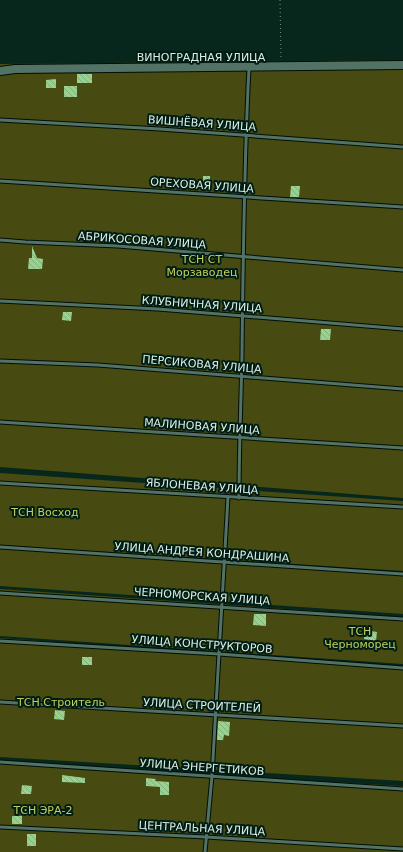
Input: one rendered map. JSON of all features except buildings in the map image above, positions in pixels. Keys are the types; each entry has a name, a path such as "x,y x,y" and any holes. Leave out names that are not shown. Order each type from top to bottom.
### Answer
{"street":[{"name":"ВИНОГРАДНАЯ УЛИЦА","path":"0,71 15,69 249,68 403,65"}],"lane":[{"path":"239,498 246,135 249,68"},
{"name":"ВИШНЁВАЯ УЛИЦА","path":"0,120 246,135 403,147"},
{"name":"ОРЕХОВАЯ УЛИЦА","path":"0,181 403,207"},
{"name":"АБРИКОСОВАЯ УЛИЦА","path":"0,240 118,246 403,270"},
{"name":"КЛУБНИЧНАЯ УЛИЦА","path":"0,301 150,309 403,329"},
{"name":"ПЕРСИКОВАЯ УЛИЦА","path":"0,361 98,365 403,389"},
{"name":"МАЛИНОВАЯ УЛИЦА","path":"0,422 403,448"},
{"name":"ЯБЛОНЕВАЯ УЛИЦА","path":"0,483 403,507"},
{"path":"205,852 212,776 228,497"},
{"name":"УЛИЦА АНДРЕЯ КОНДРАШИНА","path":"0,547 403,574"},
{"name":"ЧЕРНОМОРСКАЯ УЛИЦА","path":"0,593 221,606 403,619"},
{"name":"УЛИЦА КОНСТРУКТОРОВ","path":"0,640 219,654 403,668"},
{"name":"УЛИЦА СТРОИТЕЛЕЙ","path":"0,702 403,726"},
{"name":"УЛИЦА ЭНЕРГЕТИКОВ","path":"0,762 403,789"},
{"name":"ЦЕНТРАЛЬНАЯ УЛИЦА","path":"0,826 403,849"}],"path":[{"path":"280,0 281,67"}],"green space":[{"name":"ТСН СТ Морзаводец","path":"403,60 403,498 0,467 0,64"},
{"name":"ТСН Восход","path":"0,473 403,501 403,571 0,545"},
{"path":"0,548 403,575 403,614 0,586"},
{"name":"ТСН Черноморец","path":"0,589 403,617 403,664 0,636"},
{"name":"ТСН Строитель","path":"0,638 403,667 403,781 0,757"},
{"name":"ТСН ЭРА-2","path":"0,764 403,786 403,852 0,852"}]}
